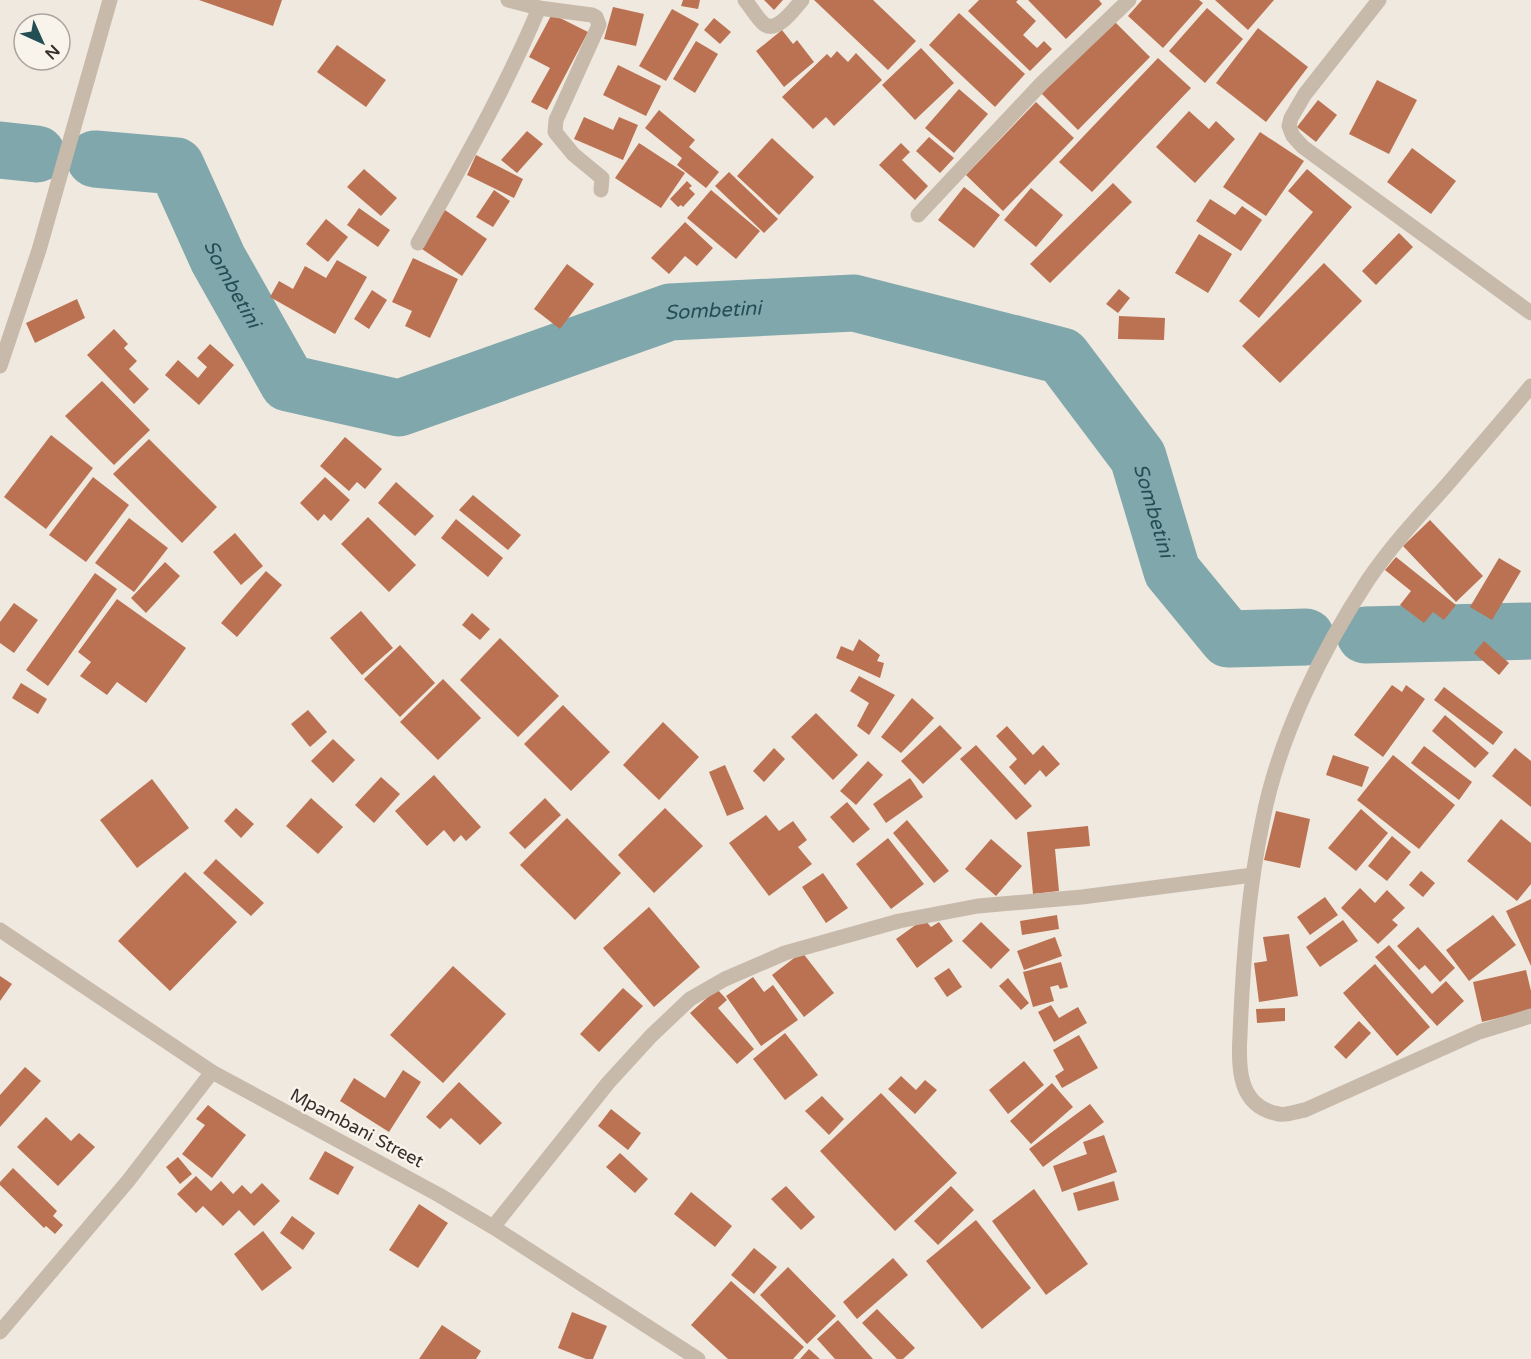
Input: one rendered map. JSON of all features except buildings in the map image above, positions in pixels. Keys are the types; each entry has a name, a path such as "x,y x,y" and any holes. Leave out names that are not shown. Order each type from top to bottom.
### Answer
{"street":[{"path":"0,366 39,250 110,0"},
{"path":"508,0 538,8 596,17 599,25 556,120 555,132 573,154 602,178 601,190"},
{"path":"745,0 764,24 771,27 777,26 802,0"},
{"path":"918,215 1041,84 1128,0"},
{"path":"1379,0 1305,94 1291,118 1289,126 1293,136 1303,147 1531,313"},
{"path":"418,243 482,130 524,43 538,8"},
{"path":"1531,386 1394,545 1368,581 1320,661 1286,740 1263,817 1245,940 1238,1060 1244,1089 1257,1107 1280,1115 1305,1110 1479,1032 1531,1016"},
{"path":"493,1227 608,1083 644,1043 690,999 725,979 785,953 899,921 978,906 1082,897 1253,875"},
{"name":"Mpambani Street","path":"0,930 212,1072 439,1195 493,1227 698,1359"},
{"path":"0,1332 128,1181 212,1072"}],"waterway":[{"name":"Sombetini","path":"0,150 37,154"},
{"name":"Sombetini","path":"95,159 176,166 218,259 288,383 399,408 670,312 854,303 1062,356 1138,457 1172,571 1228,639 1306,637"},
{"name":"Sombetini","path":"1365,635 1531,631"}]}
